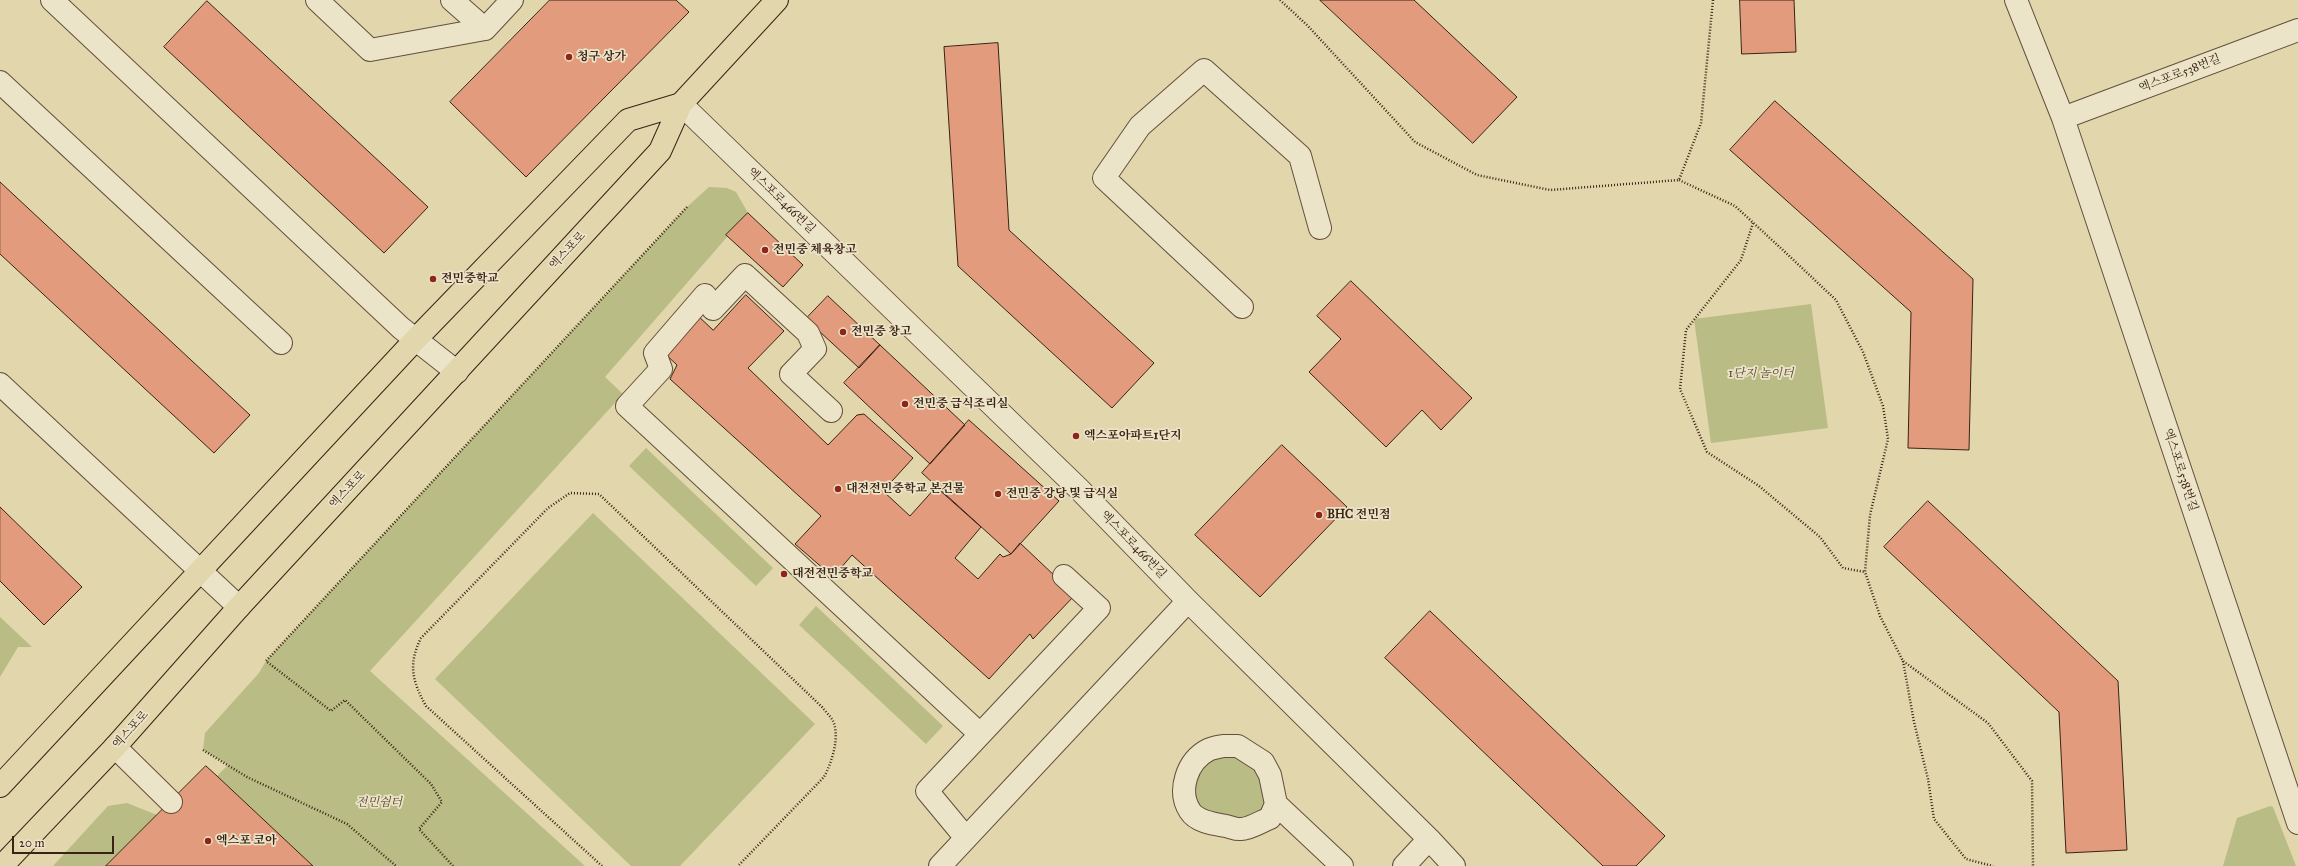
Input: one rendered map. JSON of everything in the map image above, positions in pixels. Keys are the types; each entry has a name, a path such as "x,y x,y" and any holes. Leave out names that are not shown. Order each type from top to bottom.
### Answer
{"main road":[{"name":"엑스포로","path":"2,866 115,747 239,608 660,151 682,104 777,0"},
{"path":"0,786 199,570 416,339 628,120 682,104"},
{"path":"0,766 29,756"}],"street":[{"path":"52,0 401,328 457,372"},
{"path":"318,0 370,50 485,29 512,0"},
{"path":"452,0 485,29"},
{"name":"엑스포로538번길","path":"2016,0 2063,118 2298,822"},
{"name":"엑스포로538번길","path":"2063,118 2298,30"},
{"path":"1242,307 1104,178 1140,126 1204,70 1300,156 1320,228"},
{"path":"0,82 281,344"},
{"name":"엑스포로466번길","path":"682,104 1079,489 1188,602 1429,839 1454,866"},
{"path":"831,411 791,374 815,349 808,333 745,275 713,309 705,295 655,353 661,369 627,406 980,734"},
{"path":"0,384 239,608"},
{"path":"966,838 927,791 1099,608 1064,576"},
{"path":"940,866 1188,602"},
{"path":"1276,804 1270,818 1241,829 1202,820 1190,812 1185,799 1184,784 1188,770 1197,759 1208,750 1223,746 1238,746 1263,762 1270,775 1276,804 1342,866"},
{"path":"115,747 171,802"},
{"path":"1404,866 1429,839"}],"path":[{"path":"1280,0 1308,26 1415,142 1476,175 1550,190 1679,180 1736,206 1836,300 1864,352 1883,406 1888,439 1870,515 1865,572 1880,616 1903,661 1914,722 1928,779 1934,819 1966,859 1993,866"},
{"path":"1679,180 1700,123 1713,0"},
{"path":"453,866 419,829 442,802 430,784 346,700 332,711 266,661 687,207"},
{"path":"1753,223 1741,260 1686,330 1680,389 1707,452 1759,486 1820,537 1843,568 1865,572"},
{"path":"602,866 426,706 413,679 414,652 421,638 548,508 570,493 599,494 822,707 832,720 835,743 833,761 824,777 738,866"},
{"path":"1903,661 1988,723 2032,781 2033,866"},
{"path":"203,750 247,777 347,824 396,866"}],"green space":[{"name":"전민쉼터","path":"709,187 727,188 736,192 748,213 605,377 623,394 370,671 585,866 313,866 217,776 228,765 203,750 205,733 259,673 266,661 687,207"},
{"name":"1단지 놀이터","path":"1811,304 1828,428 1711,443 1694,319"},
{"path":"646,448 773,568 756,586 629,466"},
{"path":"593,513 815,724 680,866 631,866 435,679"},
{"path":"816,606 943,726 926,744 799,625"},
{"path":"0,617 32,647 18,647 0,677"},
{"path":"1208,750 1263,762 1270,818 1202,820 1188,770"},
{"path":"127,803 157,815 106,866 53,866 108,806"},
{"path":"2270,806 2273,807 2296,866 2223,866 2237,818"}],"building":[{"name":"청구 상가","path":"550,0 676,0 689,12 526,177 450,102"},
{"path":"1320,0 1414,0 1517,97 1473,143"},
{"path":"1740,0 1794,0 1796,52 1742,54"},
{"path":"207,1 428,207 384,253 164,47"},
{"path":"998,43 1009,230 1154,363 1112,408 958,266 944,47"},
{"path":"1775,101 1973,279 1969,450 1908,448 1911,312 1730,150"},
{"path":"0,182 250,415 214,453 0,254"},
{"name":"전민중 체육창고","path":"748,213 803,265 783,287 726,235"},
{"path":"1351,281 1472,398 1441,430 1422,410 1386,447 1309,372 1341,339 1317,316"},
{"name":"대전전민중학교 본건물","path":"746,295 784,331 748,368 828,445 857,415 864,414 913,458 883,491 910,516 936,487 981,527 955,558 978,579 1000,554 1003,557 1011,554 1020,543 1075,595 1033,639 1030,634 989,679 852,555 833,577 795,544 821,516 670,379 677,365 662,351 696,314 713,330"},
{"name":"전민중 창고","path":"828,296 880,345 859,368 806,319"},
{"name":"전민중 급식조리실","path":"880,345 965,425 930,464 844,383"},
{"name":"전민중 강당 및 급식실","path":"969,420 1059,501 1011,554 922,473"},
{"path":"1282,445 1347,507 1260,597 1195,535"},
{"path":"1928,501 2118,681 2127,850 2066,853 2059,712 1884,547"},
{"path":"0,507 82,587 44,625 0,581"},
{"path":"1430,611 1665,836 1636,866 1603,866 1385,658"},
{"name":"엑스포 코아","path":"206,766 217,776 313,866 106,866"}],"place":[{"name":"청구 상가","path":"569,57"},
{"name":"전민중 체육창고","path":"765,250"},
{"name":"전민중학교","path":"433,279"},
{"name":"전민중 창고","path":"843,332"},
{"name":"전민중 급식조리실","path":"905,404"},
{"name":"엑스포아파트1단지","path":"1076,436"},
{"name":"대전전민중학교 본건물","path":"838,489"},
{"name":"전민중 강당 및 급식실","path":"998,494"},
{"name":"BHC 전민점","path":"1319,515"},
{"name":"대전전민중학교","path":"784,574"},
{"name":"엑스포 코아","path":"208,841"}]}
